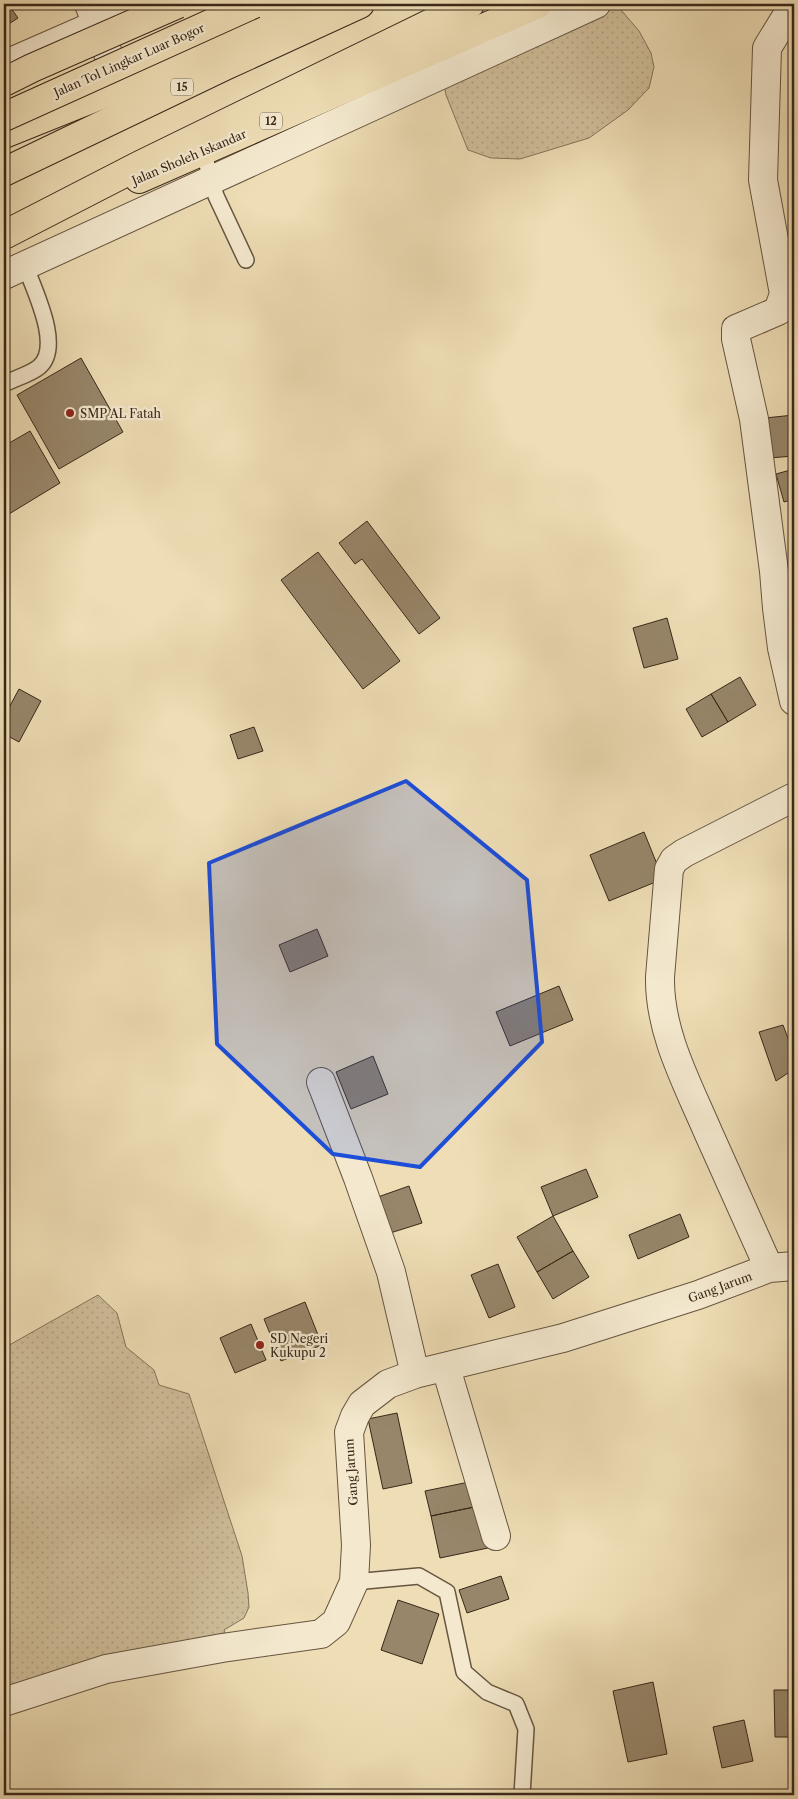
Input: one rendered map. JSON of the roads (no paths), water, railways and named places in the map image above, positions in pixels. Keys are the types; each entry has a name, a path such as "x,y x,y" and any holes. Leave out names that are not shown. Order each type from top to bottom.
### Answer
{"highway":[{"path":"4,82 178,4"},
{"name":"Jalan Tol Lingkar Luar Bogor","path":"4,117 254,4"},
{"path":"4,134 148,75 309,4"},
{"name":"15","path":"4,172 225,66 360,4"},
{"path":"4,236 140,164 470,4"},
{"name":"Jalan Sholeh Iskandar","path":"4,236 538,4"}],"street":[{"path":"14,270 596,4"},
{"path":"793,690 776,608 784,567 736,340 736,329 778,311 784,294 763,180 767,48 794,4"},
{"path":"4,65 93,14 129,7 148,75"},
{"path":"93,14 121,86"},
{"path":"782,1267 679,1065 667,1030 660,991 660,977 669,869 674,860 684,853 794,797"},
{"path":"321,1082 358,1178 391,1272 415,1374"},
{"name":"Gang Jarum","path":"4,1702 106,1669 222,1648 321,1634 336,1622 354,1582 356,1545 348,1432 362,1404 375,1393 388,1384 415,1374 564,1338 782,1267"},
{"path":"446,1368 496,1536"}],"lane":[{"path":"203,151 216,196 246,260"},
{"path":"4,384 39,368 47,357 49,342 47,327 14,270"},
{"path":"354,1582 420,1576 447,1592 464,1672 487,1692 516,1704 526,1729 522,1795"}],"place":[{"name":"SMP AL Fatah","path":"70,413"},
{"name":"SD Negeri Kukupu 2","path":"260,1345"}]}
